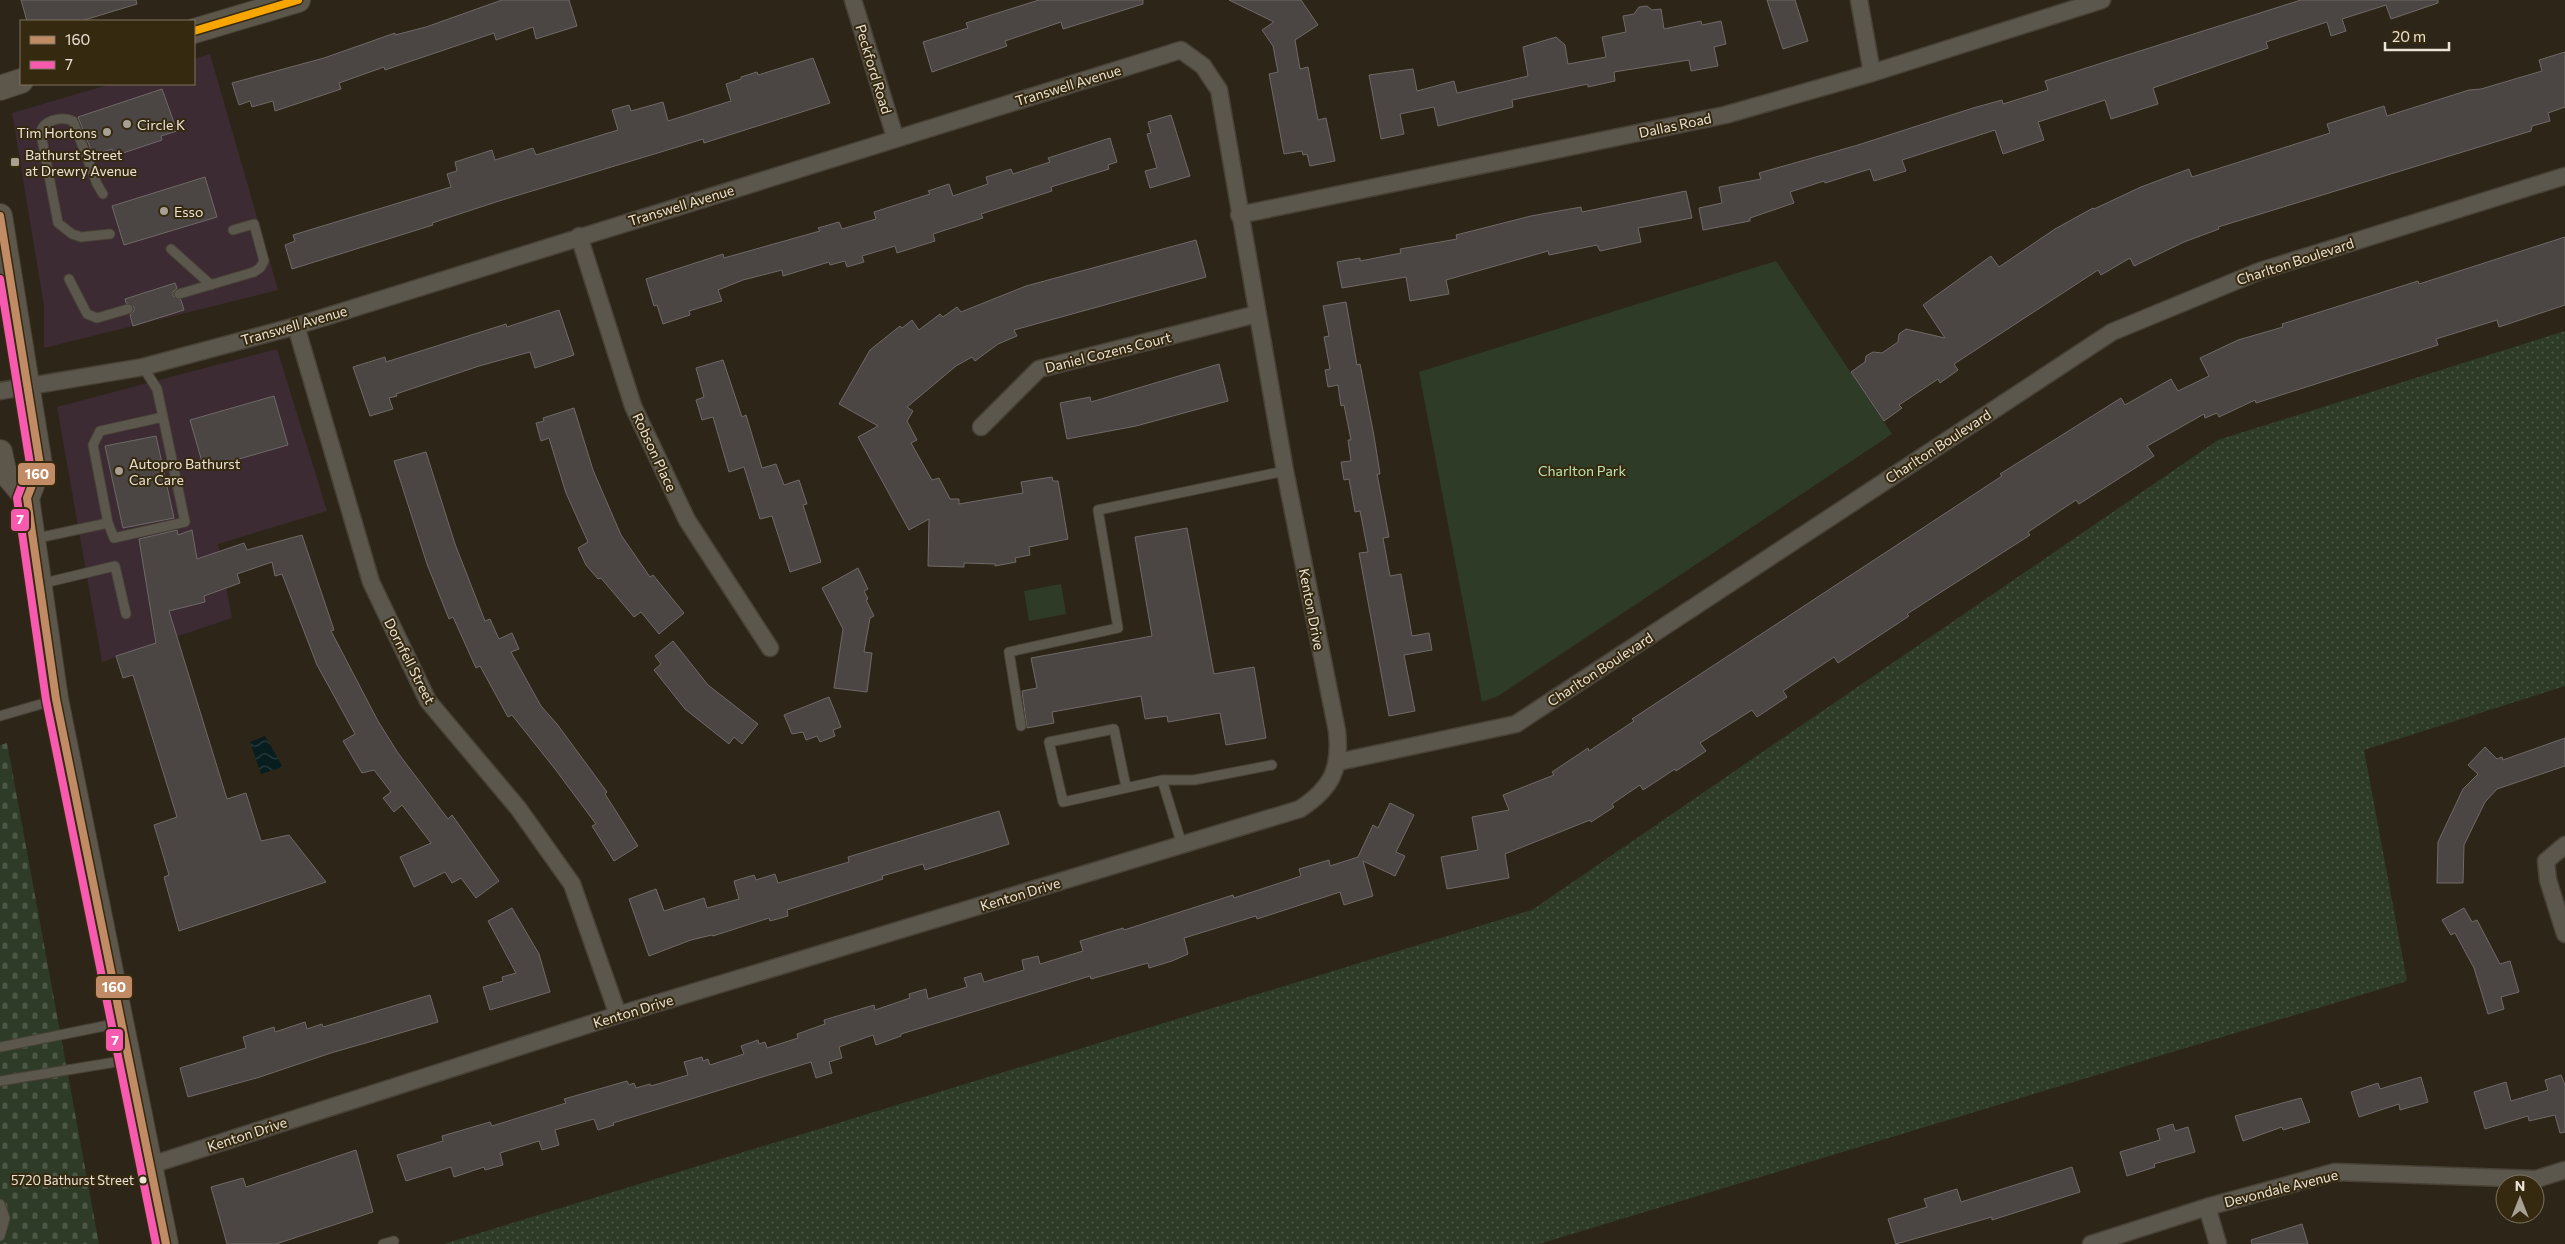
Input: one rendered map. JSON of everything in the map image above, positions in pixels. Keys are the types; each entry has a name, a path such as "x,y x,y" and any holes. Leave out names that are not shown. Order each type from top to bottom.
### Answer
{"main road":[{"path":"195,31 298,0"},
{"path":"0,88 20,81"},
{"path":"0,216 40,465 27,498 56,699 166,1244"},
{"path":"0,452 4,471 27,498"}],"street":[{"name":"Peckford Road","path":"853,0 895,137"},
{"path":"1859,0 1872,73"},
{"name":"Dallas Road","path":"1239,216 1725,115 1872,73 2102,0"},
{"name":"Transwell Avenue","path":"0,391 143,367 296,326 895,137 1181,50 1203,66 1219,90 1239,216"},
{"name":"Charlton Boulevard","path":"1338,762 1516,724 2112,332 2260,270 2565,176"},
{"name":"Kenton Drive","path":"151,1164 618,1014 1300,809 1316,798 1330,782 1338,762 1336,731 1285,471 1239,216"},
{"name":"Robson Place","path":"579,236 634,406 686,520 770,648"},
{"name":"Daniel Cozens Court","path":"981,427 1039,369 1257,314"},
{"name":"Dornfell Street","path":"296,326 370,582 428,701 518,808 572,884 618,1014"},
{"path":"2565,845 2546,861 2548,880 2565,934"},
{"name":"Devondale Avenue","path":"2091,1244 2207,1207 2334,1172 2536,1179 2565,1170"},
{"path":"2207,1207 2218,1244"}],"lane":[{"path":"104,194 97,184 73,121 63,118 45,124 41,128 41,134 58,223 72,234 80,237 110,234"},
{"path":"179,294 254,272 264,261 254,224 233,230"},
{"path":"171,248 211,285"},
{"path":"69,279 87,314 97,318 128,309"},
{"path":"143,367 157,389 164,417 185,522 114,538 108,523 93,445 100,431 164,417"},
{"path":"1020,726 1009,652 1118,628 1098,510 1285,471"},
{"path":"33,539 108,523"},
{"path":"39,584 115,566 126,614"},
{"path":"0,716 56,699"},
{"path":"1126,787 1114,729 1049,742 1063,802 1162,780 1194,780 1272,765"},
{"path":"1162,780 1182,845"},
{"path":"0,1047 120,1023"},
{"path":"0,1081 129,1060"},
{"path":"0,1204 5,1218 0,1236"},
{"path":"383,1244 394,1241"}],"shaded area":[{"path":"210,54 278,290 44,348 44,306 12,113 108,85 195,85 195,59"},
{"path":"277,349 327,511 218,544 232,618 102,662 57,407"}],"green space":[{"name":"Charlton Park","path":"1776,261 1892,434 1498,696 1482,702 1419,372"},
{"path":"2565,331 2565,686 2364,750 2407,981 1539,1244 444,1244 1532,910 2218,440"},
{"path":"1061,584 1066,614 1029,621 1024,591"},
{"path":"7,743 99,1244 0,1244 0,745"}],"water":[{"path":"265,736 283,767 261,774 250,742"}],"building":[{"path":"21,0 136,0 137,4 84,20 27,20"},
{"path":"502,0 569,0 577,26 536,39 533,27 496,40 494,33 385,70 384,67 339,83 341,89 275,111 273,101 252,107 250,101 239,105 232,83 324,58 395,33 395,35 426,27"},
{"path":"1039,0 1143,0 1143,4 1063,29 1061,22 1005,41 1007,46 932,72 923,42 968,28 966,23"},
{"path":"1229,0 1301,0 1318,25 1295,40 1300,69 1308,67 1318,120 1326,118 1335,161 1310,166 1307,154 1303,155 1302,151 1284,154 1269,74 1278,72 1273,46 1262,30 1274,22"},
{"path":"1767,0 1795,0 1808,41 1783,49"},
{"path":"2301,0 2438,0 2438,3 2391,19 2386,5 2342,19 2346,31 2331,36 2327,22 2266,42 2268,48 2153,88 2158,104 2111,119 2105,100 2038,122 2044,140 2003,154 1995,130 1902,160 1906,171 1874,181 1870,169 1825,183 1824,181 1790,192 1794,203 1750,218 1750,221 1703,230 1699,208 1722,203 1719,187 1761,179 1759,173 1858,145 1973,108 2002,100 2003,104 2048,90 2045,81"},
{"path":"1647,6 1652,10 1661,9 1664,29 1701,21 1702,25 1721,21 1726,44 1714,47 1718,66 1691,71 1689,60 1614,72 1615,81 1588,87 1588,84 1512,100 1513,107 1438,126 1434,107 1400,114 1404,134 1381,139 1369,75 1413,69 1417,91 1454,81 1457,93 1528,76 1523,47 1556,37 1565,45 1568,64 1606,57 1602,37 1626,32 1623,16 1634,14 1639,7"},
{"path":"2565,52 2565,107 2548,113 2550,121 2532,126 2531,131 2218,227 2219,229 2184,242 2134,266 2130,258 2101,275 2098,270 1954,364 1958,370 1940,383 1938,379 1899,405 1902,408 1884,421 1851,372 1865,362 1866,356 1873,352 1882,353 1898,342 1899,334 1906,329 1945,338 1923,305 1991,256 1999,267 2055,229 2093,208 2189,169 2192,177 2330,133 2327,124 2384,106 2387,116 2469,90 2481,89 2542,71 2539,60"},
{"path":"813,58 830,103 704,143 703,139 499,201 432,223 433,225 292,269 285,245 295,241 293,235 451,187 447,174 457,171 455,162 492,150 495,160 533,148 536,155 618,130 612,110 629,105 631,111 663,102 668,121 731,101 726,84 741,79 741,77 757,72 758,75"},
{"name":"Circle K","path":"162,89 177,131 161,136 162,140 114,156 112,149 93,155 78,117"},
{"path":"1171,115 1190,176 1150,188 1145,171 1157,168 1147,134 1151,133 1148,122"},
{"path":"1110,138 1117,162 1108,165 1109,169 1051,187 1052,191 981,214 983,218 933,234 935,241 897,253 895,246 862,256 864,262 847,267 845,261 830,265 829,262 783,276 782,270 743,280 718,290 722,301 689,311 690,315 663,324 657,305 654,306 646,279 723,254 724,258 820,231 818,228 839,222 842,229 876,219 874,212 930,194 928,191 949,184 953,196 988,184 986,177 1011,169 1013,174 1050,162 1048,158"},
{"name":"Esso","path":"205,177 217,217 124,245 112,206"},
{"path":"1686,191 1692,218 1638,228 1641,242 1600,251 1597,245 1549,255 1548,251 1446,280 1449,294 1410,301 1406,277 1342,288 1337,262 1360,258 1360,261 1401,253 1400,249 1457,239 1456,235 1531,216 1581,207 1582,212"},
{"path":"2565,237 2565,305 2499,327 2497,320 2436,339 2438,345 2256,403 2255,400 2219,417 2217,413 2205,418 2204,414 2147,446 2154,456 2079,504 2076,500 2028,532 2030,535 1907,614 1909,616 1838,663 1834,657 1783,691 1787,697 1757,717 1752,710 1700,743 1706,751 1676,771 1675,769 1643,790 1640,785 1612,804 1614,807 1591,822 1590,820 1505,854 1509,878 1447,889 1441,857 1478,850 1472,817 1509,810 1503,795 1554,775 1552,772 1588,748 1589,751 1634,721 1632,719 2002,476 2000,474 2121,398 2125,405 2171,379 2178,391 2209,376 2200,358 2238,340 2283,327 2282,324 2418,281 2419,284"},
{"path":"1196,240 1206,277 1014,330 1017,336 998,344 975,361 972,357 956,366 907,407 913,411 907,421 917,440 911,443 932,480 939,478 950,499 959,499 959,504 1023,493 1021,482 1052,477 1053,481 1058,481 1068,539 1029,547 1030,555 1015,558 1016,562 995,566 995,564 964,563 964,567 928,566 929,519 909,530 858,437 878,426 839,404 870,350 900,326 902,328 912,320 919,330 940,314 943,317 957,307 961,312 1026,286"},
{"path":"175,283 177,288 173,292 173,296 181,300 184,310 133,326 130,315 134,311 134,307 126,303 125,299"},
{"path":"1346,302 1357,365 1360,364 1374,436 1380,474 1377,474 1389,537 1383,538 1390,576 1401,574 1412,636 1429,633 1432,650 1404,655 1415,711 1389,716 1359,553 1368,552 1360,511 1355,512 1349,479 1344,480 1341,462 1351,461 1348,440 1351,440 1344,405 1341,406 1338,385 1328,387 1325,370 1330,369 1324,337 1329,336 1323,306"},
{"path":"559,310 574,355 535,368 530,352 479,366 396,394 397,396 389,398 393,409 370,416 353,367 385,357 386,362 506,324 507,327"},
{"path":"723,360 742,417 746,415 762,468 776,464 784,485 799,480 807,504 803,505 821,562 790,572 772,516 760,519 744,467 729,472 713,417 702,420 696,400 704,397 696,368"},
{"path":"1219,364 1228,401 1136,426 1067,439 1060,403 1090,397 1091,402"},
{"path":"274,396 288,445 204,469 190,420"},
{"path":"574,408 593,470 621,535 650,577 653,575 684,613 659,634 641,612 634,617 601,578 598,579 586,565 578,548 588,542 566,493 549,438 541,441 536,423 544,421 543,418"},
{"path":"156,436 174,518 123,528 105,446"},
{"path":"426,452 455,544 485,621 490,619 499,639 512,633 519,649 511,652 541,706 557,724 607,792 605,794 638,846 614,861 592,826 596,824 512,715 508,717 480,666 476,668 453,617 449,619 427,564 394,461"},
{"path":"1187,528 1214,674 1254,667 1266,738 1226,745 1220,713 1168,722 1167,716 1145,719 1141,696 1052,712 1054,723 1027,728 1022,691 1037,688 1031,658 1152,636 1135,537"},
{"path":"177,530 178,535 192,530 197,559 244,543 247,550 302,535 334,630 331,631 378,721 398,753 448,819 452,815 499,881 476,898 461,878 452,883 445,872 414,887 400,857 431,843 402,805 394,812 383,798 391,792 374,770 362,773 343,741 355,734 317,665 282,574 275,576 272,562 237,574 240,583 204,596 205,602 169,611 227,799 246,793 261,841 289,835 326,882 179,931 164,877 169,875 154,825 177,817 133,675 123,678 116,656 156,643 139,539"},
{"path":"858,568 868,589 864,591 868,599 866,600 874,616 870,618 864,652 872,653 867,692 834,688 843,629 822,588"},
{"path":"673,641 708,685 758,724 742,744 734,737 729,744 685,709 654,670 661,664 655,656"},
{"path":"829,697 841,727 833,730 835,736 820,742 817,736 806,740 803,732 792,734 784,715"},
{"path":"2565,738 2565,766 2497,789 2485,802 2464,845 2463,883 2437,883 2438,842 2463,789 2478,774 2468,765 2485,747 2497,759 2502,757 2503,760"},
{"path":"1390,803 1414,815 1396,852 1405,856 1395,876 1363,861 1373,896 1344,905 1340,892 1257,919 1256,916 1184,938 1188,954 1172,961 1149,968 1148,963 1091,979 1090,976 901,1034 901,1036 876,1045 873,1035 839,1047 842,1058 829,1062 832,1073 816,1078 811,1062 613,1123 614,1125 598,1130 594,1119 555,1130 559,1145 542,1150 539,1141 500,1153 503,1165 485,1170 484,1167 454,1177 451,1167 406,1181 397,1155 443,1141 442,1136 490,1122 492,1126 566,1103 564,1099 627,1081 629,1085 634,1083 636,1088 650,1084 651,1086 688,1075 684,1062 702,1057 703,1061 708,1059 710,1065 744,1054 741,1046 758,1040 759,1044 765,1042 767,1048 798,1038 797,1034 825,1024 824,1020 874,1005 875,1010 910,998 909,994 926,989 928,999 967,987 964,978 981,973 984,982 1024,970 1022,960 1038,956 1040,964 1083,951 1080,941 1123,928 1124,930 1233,895 1234,898 1301,876 1299,869 1329,860 1330,866 1358,857 1373,825 1378,828"},
{"path":"999,811 1009,844 925,870 923,864 882,876 883,879 787,910 788,916 770,921 769,918 713,936 691,940 649,956 629,899 656,889 664,911 704,898 707,908 739,899 734,881 754,875 756,880 775,874 778,883 849,862 848,857"},
{"path":"512,908 539,954 550,992 490,1010 483,987 503,981 502,977 516,973 488,921"},
{"path":"2464,908 2472,922 2477,920 2500,964 2510,961 2519,992 2501,997 2504,1009 2488,1014 2474,968 2455,933 2451,935 2442,920"},
{"path":"430,995 438,1022 331,1053 260,1077 188,1097 180,1068 246,1048 243,1037 274,1027 275,1032 305,1022 307,1029 322,1024 323,1027"},
{"path":"2561,1075 2565,1085 2565,1132 2560,1133 2555,1115 2529,1121 2528,1116 2485,1129 2474,1092 2506,1082 2511,1101 2548,1090 2545,1080"},
{"path":"2421,1077 2428,1102 2400,1110 2399,1104 2359,1117 2351,1092 2378,1083 2380,1089"},
{"path":"2301,1098 2310,1122 2283,1130 2282,1127 2243,1141 2235,1116"},
{"path":"2173,1124 2175,1131 2188,1127 2195,1152 2154,1164 2155,1167 2127,1176 2120,1152 2160,1140 2157,1129"},
{"path":"356,1150 373,1212 276,1244 227,1244 211,1187 243,1178 246,1187"},
{"path":"2072,1167 2080,1192 1992,1220 1992,1217 1896,1244 1888,1219 1927,1207 1924,1199 1957,1189 1961,1202"},
{"path":"2302,1224 2308,1244 2252,1244 2251,1240"}],"transit line":[{"path":"195,31 298,0"},
{"name":"160","path":"0,216 40,465 27,498 56,699 166,1244"},
{"name":"7","path":"0,279 30,464 17,498 46,700 156,1244"}],"place":[{"name":"Circle K","path":"127,124"},
{"name":"Tim Hortons","path":"107,132"},
{"name":"Bathurst Street at Drewry Avenue","path":"15,162"},
{"name":"Esso","path":"164,211"},
{"name":"Autopro Bathurst Car Care","path":"119,471"},
{"name":"5720 Bathurst Street","path":"143,1180"}]}
